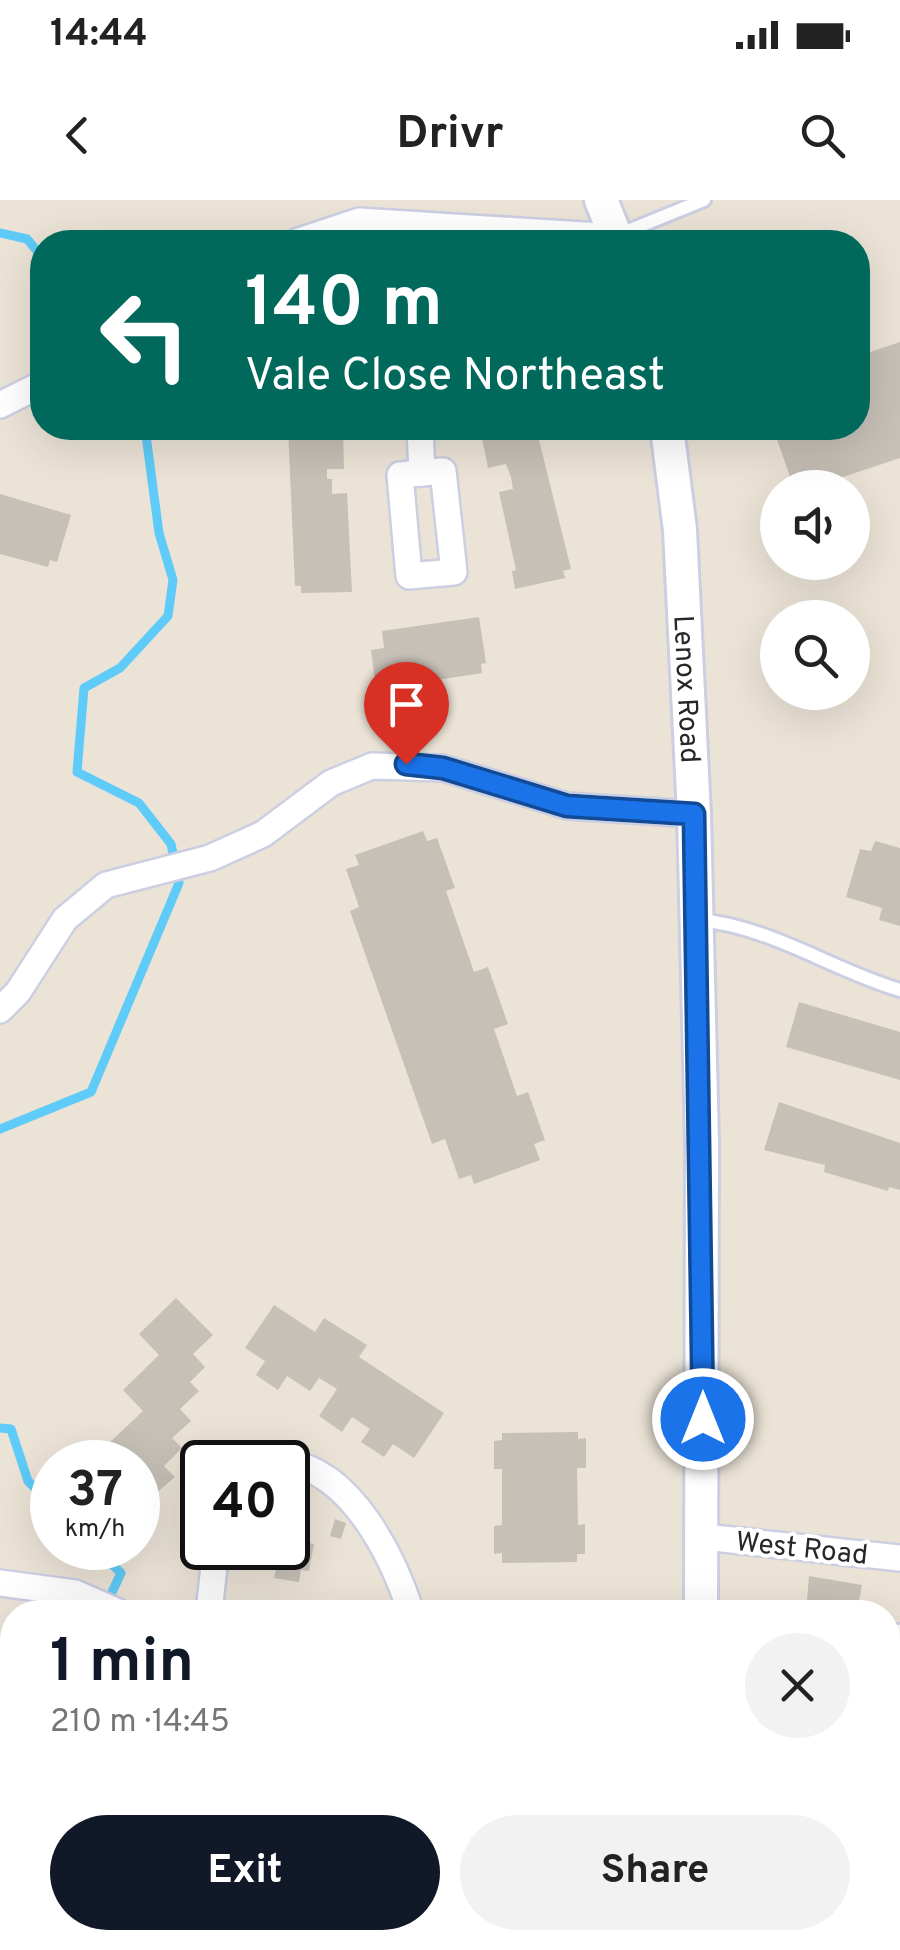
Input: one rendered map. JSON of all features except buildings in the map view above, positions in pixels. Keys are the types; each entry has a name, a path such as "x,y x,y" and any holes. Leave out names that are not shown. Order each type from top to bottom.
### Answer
{"street":[{"path":"601,200 613,230"},
{"path":"318,230 355,210 530,230"},
{"path":"0,405 30,390"},
{"path":"421,440 422,473"},
{"name":"Lenox Road","path":"668,440 680,530 694,814 704,1538 701,1600"},
{"path":"0,1010 18,992 65,918 106,885 203,860 263,834 331,784 372,766 443,768 567,806 694,814"},
{"path":"310,1471 326,1476 358,1512 398,1573 407,1600"},
{"name":"West Road","path":"704,1538 900,1558"},
{"path":"210,1600 214,1570"},
{"path":"0,1583 75,1594 89,1600"}],"lane":[{"path":"639,230 704,200"},
{"path":"696,920 726,922 854,976 900,990"}],"waterway":[{"path":"0,233 30,243"},
{"path":"0,1129 91,1092 179,883 171,844 139,803 77,772 84,688 120,668 168,616 173,580 159,533 147,440"},
{"path":"0,1428 11,1429 30,1483"},
{"path":"108,1600 121,1573 118,1570"}],"route":[{"path":"406,764 443,768 567,806 694,814 702,1143 703,1419"}]}
